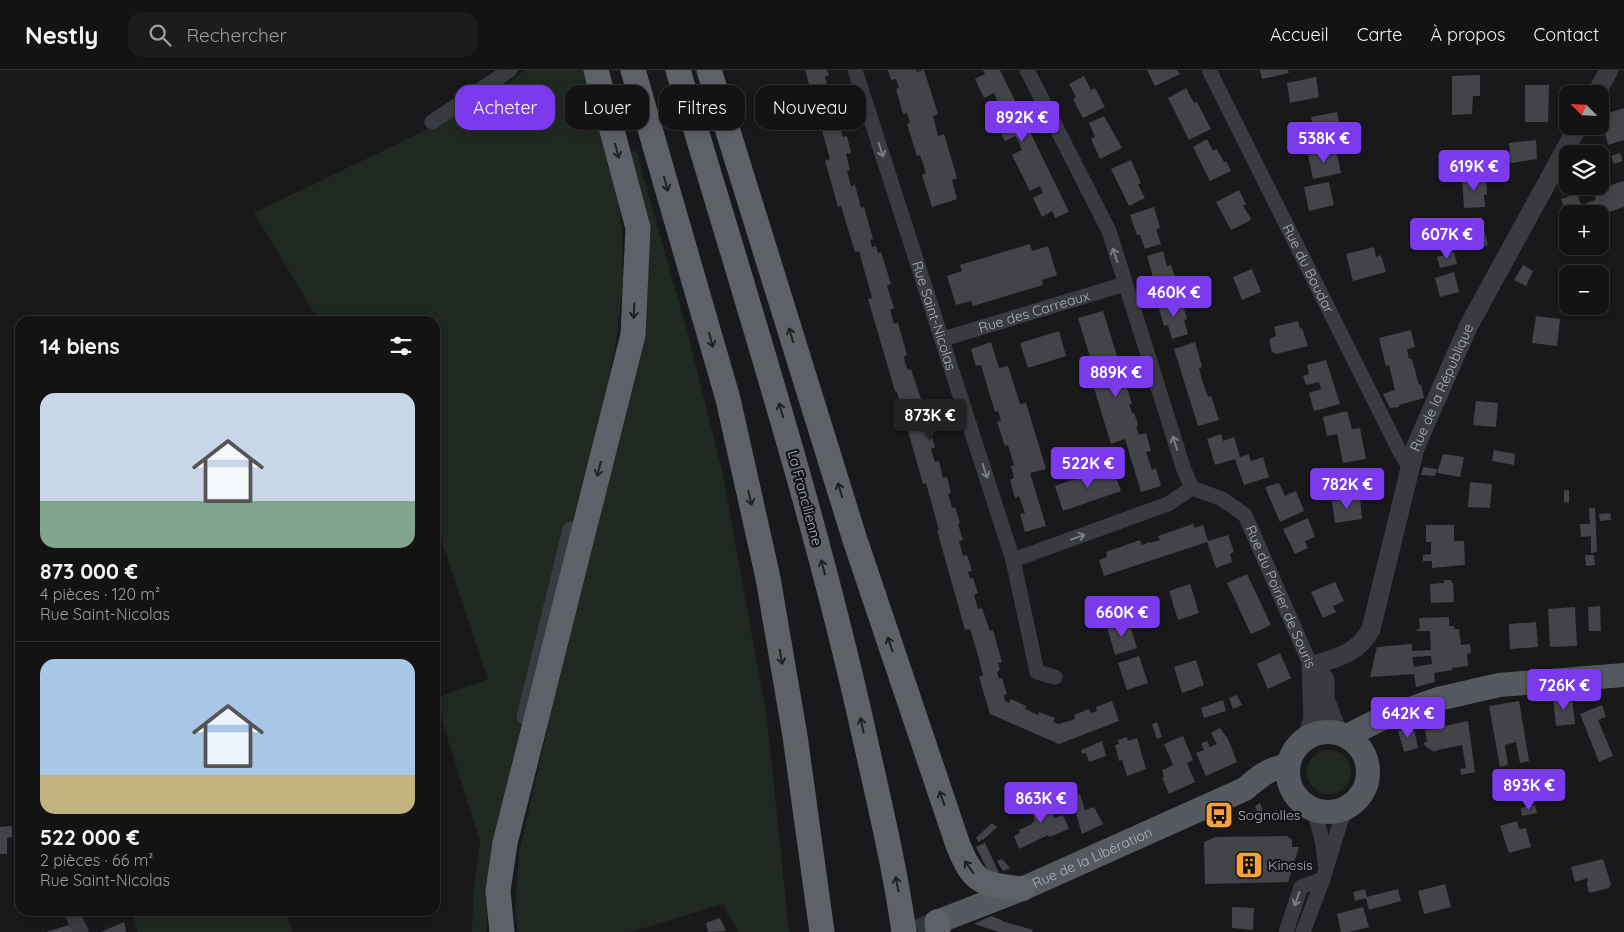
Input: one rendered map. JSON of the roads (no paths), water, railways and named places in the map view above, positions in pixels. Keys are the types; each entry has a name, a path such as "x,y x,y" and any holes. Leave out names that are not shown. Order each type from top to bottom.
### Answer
{"highway":[{"path":"502,932 498,891 505,843 633,335 638,228 596,70"},
{"path":"633,70 728,399 768,578 795,736 822,932"},
{"name":"La Francilienne","path":"678,70 785,424 847,655 898,892 904,932"},
{"path":"708,70 855,540 958,844 965,862 980,881 995,886 1022,889"}],"main road":[{"path":"1342,735 1438,699 1499,686 1624,675"},
{"path":"1366,758 1394,716"},
{"path":"1328,732 1342,735 1362,749 1369,772 1366,785 1360,797 1349,806 1338,812 1324,812 1304,802 1288,776 1288,766 1295,750 1307,738 1328,732"},
{"name":"Rue de la Libération","path":"938,927 1245,789 1261,774 1278,767 1288,766"},
{"name":"Rue de la Libération","path":"1245,789 1282,790 1304,802"}],"street":[{"path":"432,122 510,70"},
{"name":"Rue Saint-Nicolas","path":"855,70 1013,560 1037,672 1055,677"},
{"path":"1013,560 1168,504 1192,488 1184,470 1109,231 1027,70"},
{"name":"Rue du Boudar","path":"1209,70 1399,450 1410,468"},
{"path":"1600,85 1608,70"},
{"name":"Rue de la République","path":"1317,664 1339,658 1359,646 1371,628 1415,448 1468,327 1573,135"},
{"name":"Rue des Carreaux","path":"943,339 1125,284"},
{"name":"Rue du Poirier de Souris","path":"1192,488 1222,499 1245,515 1317,664 1325,674 1325,699 1342,735"},
{"path":"489,932 488,908 491,861 570,529"},
{"name":"Rue du Poirier de Souris","path":"1307,738 1312,718 1317,664"},
{"path":"1304,802 1320,828 1324,844 1324,874"},
{"path":"1303,932 1341,820 1349,806"},
{"path":"1286,932 1302,887 1324,874"},
{"path":"73,916 81,932"}],"tunnel":[{"path":"918,932 937,922"}],"place":[{"name":"Sognolles","path":"1219,815"},
{"name":"Kinesis","path":"1249,865"}]}
